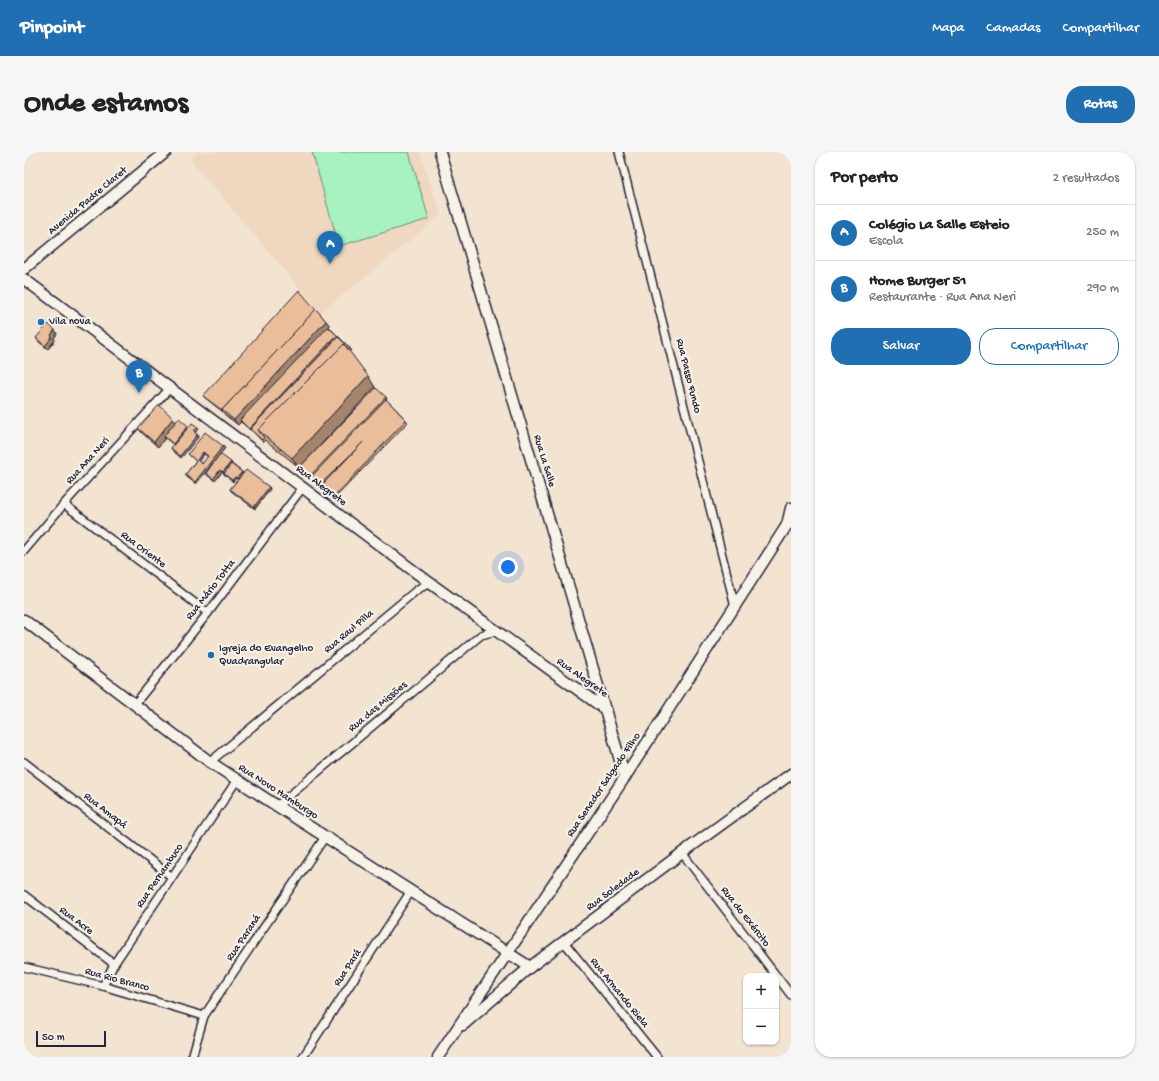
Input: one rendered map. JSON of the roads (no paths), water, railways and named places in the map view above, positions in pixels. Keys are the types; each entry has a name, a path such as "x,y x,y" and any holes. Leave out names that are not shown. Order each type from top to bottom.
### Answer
{"street":[{"name":"Avenida Padre Claret","path":"24,268 166,152"},
{"name":"Rua La Salle","path":"440,152 625,777"},
{"name":"Rua Passo Fundo","path":"619,152 735,606"},
{"name":"Rua Alegrete","path":"24,279 430,583 606,710"},
{"name":"Rua Ana Neri","path":"24,551 64,504 170,388"},
{"name":"Rua Mário Totta","path":"134,705 208,613 303,488"},
{"name":"Rua Oriente","path":"64,504 208,613"},
{"name":"Rua Senador Salgado Filho","path":"438,1057 625,777 789,523 791,508"},
{"name":"Rua Raul Pilla","path":"210,762 418,589 430,583"},
{"name":"Rua Novo Hamburgo","path":"24,620 210,762 530,967"},
{"name":"Rua das Missões","path":"277,806 480,635 496,631"},
{"name":"Rua Amapá","path":"24,763 172,877"},
{"name":"Rua Soledade","path":"454,1033 530,967 682,853 791,774"},
{"name":"Rua Pernambuco","path":"103,986 114,964 237,780"},
{"name":"Rua Paraná","path":"192,1057 204,1016 326,837"},
{"name":"Rua do Exército","path":"682,853 791,995"},
{"name":"Rua Pará","path":"303,1057 411,891"},
{"name":"Rua Acre","path":"24,895 114,964"},
{"name":"Rua Armando Riela","path":"564,942 657,1057"},
{"name":"Rua Rio Branco","path":"24,967 103,986 204,1016"}],"place":[{"name":"Colégio La Salle Esteio","path":"330,264"},
{"name":"Vila nova","path":"41,322"},
{"name":"Home Burger 51","path":"139,393"},
{"name":"Igreja do Evangelho Quadrangular","path":"211,655"}]}
